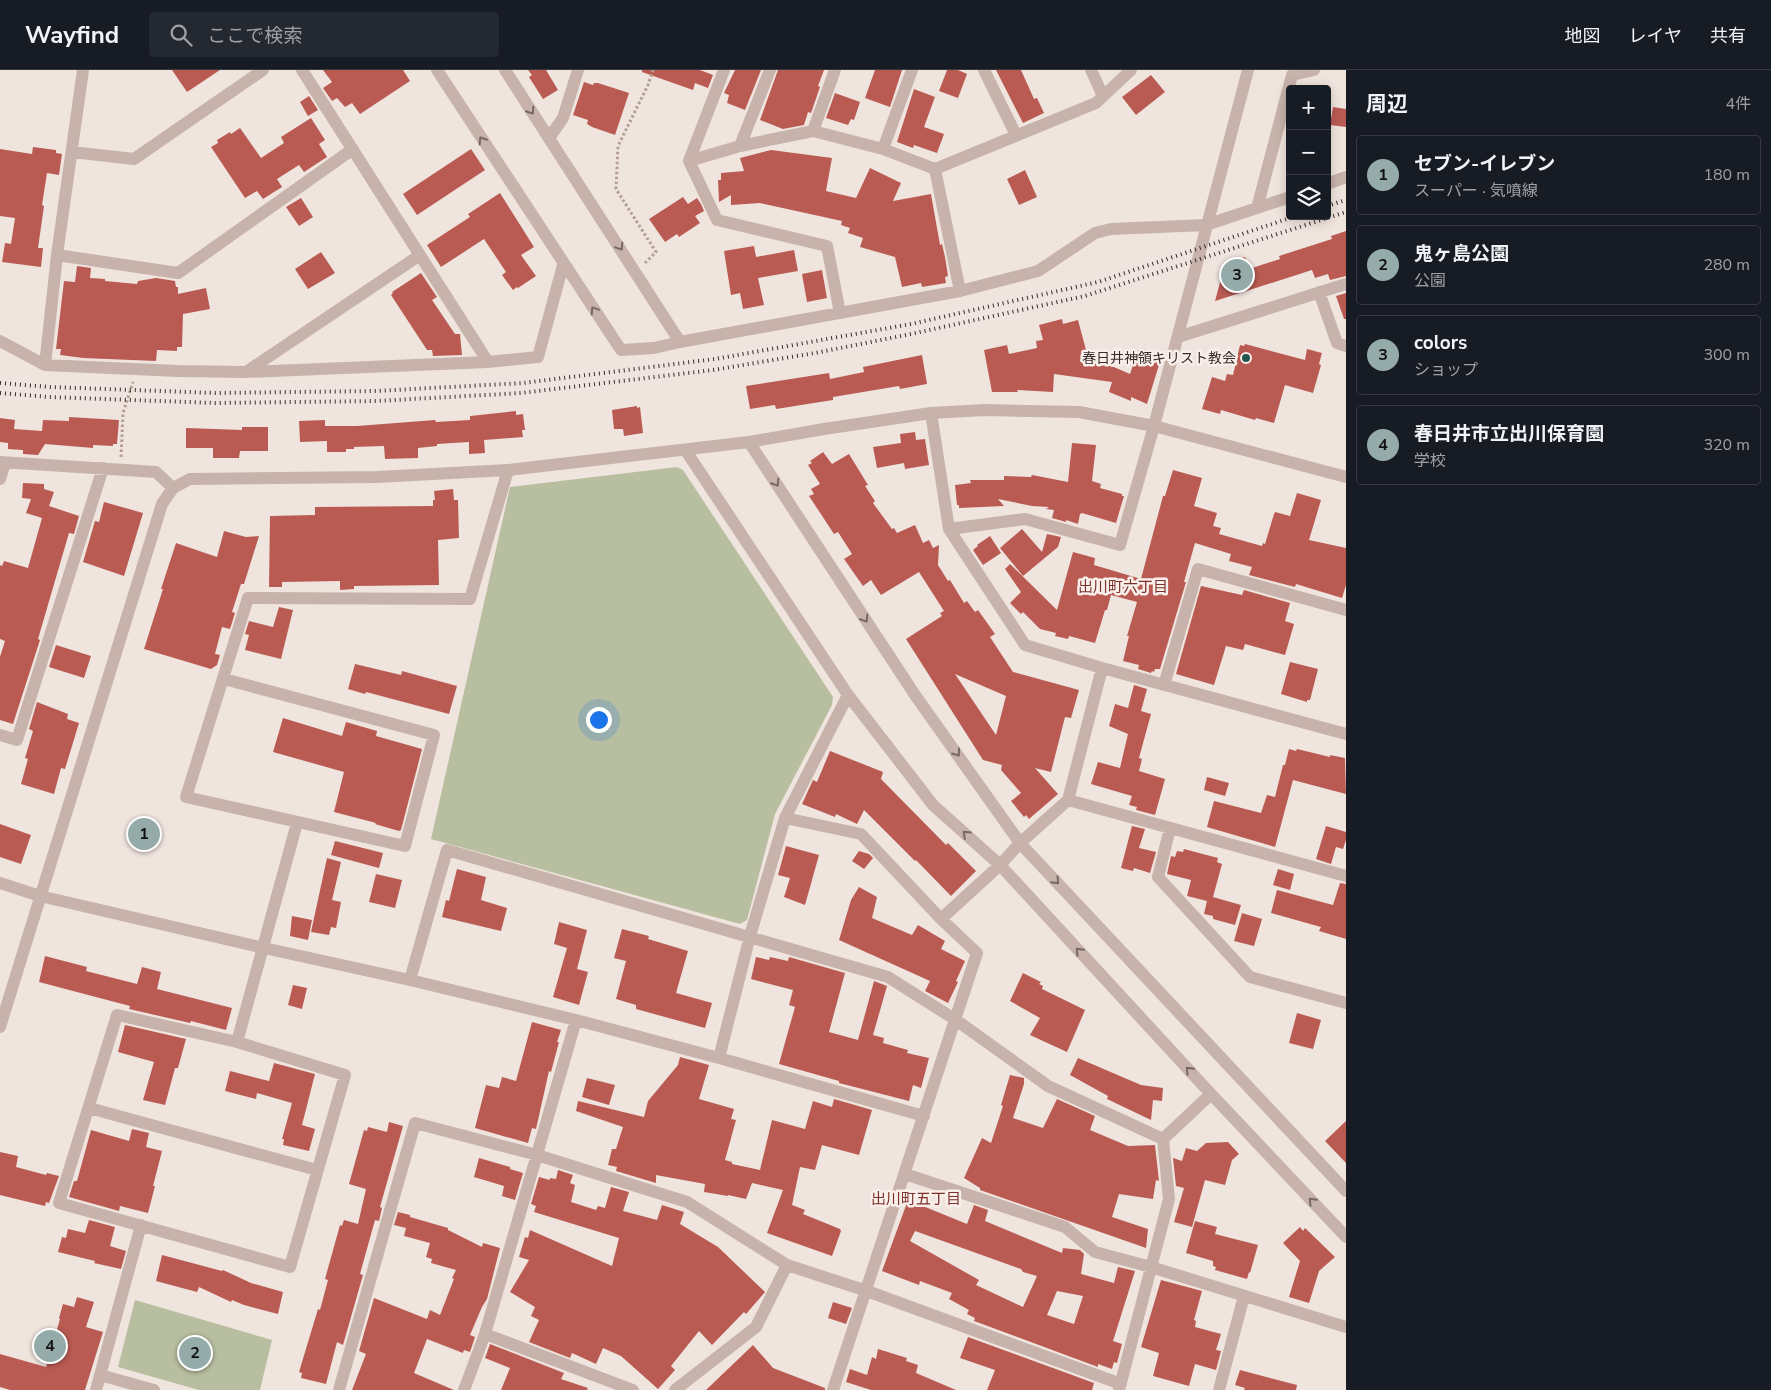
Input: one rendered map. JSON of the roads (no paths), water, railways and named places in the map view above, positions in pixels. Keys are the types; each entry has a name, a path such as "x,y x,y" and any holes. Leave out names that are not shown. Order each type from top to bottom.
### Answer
{"street":[{"path":"45,365 57,255 83,70"},
{"path":"72,152 134,158 263,70"},
{"path":"302,70 488,362"},
{"path":"437,70 563,265 621,350 654,348 960,291 1038,271 1095,233 1111,229 1206,226 1286,198"},
{"path":"505,70 680,342"},
{"path":"549,138 563,118 578,70"},
{"path":"724,70 689,161 717,220 827,246 840,313"},
{"path":"740,146 770,70"},
{"path":"813,131 836,70"},
{"path":"883,149 912,70"},
{"path":"984,70 1016,135"},
{"path":"1091,70 1103,96"},
{"path":"689,161 740,146 813,131 883,149 935,170 1096,103 1130,70"},
{"path":"949,528 1025,519 1120,545 1154,426 1248,70"},
{"path":"1257,208 1292,75 1314,70"},
{"path":"57,255 178,273 353,150"},
{"path":"935,170 960,291"},
{"path":"1331,183 1346,177"},
{"path":"246,372 420,255"},
{"path":"0,341 45,365 137,370 246,372 488,362 538,357 563,265"},
{"path":"1178,336 1346,284"},
{"path":"1319,292 1337,343 1346,346"},
{"path":"0,1027 162,504 173,488 190,480 377,477 508,470 686,451 931,413 985,410 1079,412 1154,426 1346,476"},
{"path":"931,413 949,528 1025,645 1102,668 1346,734"},
{"path":"749,442 915,695 1020,843 1346,1191"},
{"path":"686,451 848,696 934,805 1000,866 1346,1237"},
{"path":"0,479 2,462 156,472 173,488"},
{"path":"0,735 17,740 102,468"},
{"path":"224,679 434,735 405,846 186,797 248,598 470,599 508,470"},
{"path":"1164,685 1198,569 1346,610"},
{"path":"941,919 1000,866 1020,843 1068,800 1102,668"},
{"path":"719,1058 750,936 785,818 848,696"},
{"path":"1068,800 1346,876"},
{"path":"785,818 861,834 941,919 978,953 833,1390"},
{"path":"237,1042 297,822"},
{"path":"1170,828 1158,877 1250,977 1346,1003"},
{"path":"410,980 447,850 888,977 956,1020 1048,1086 1163,1139"},
{"path":"0,883 40,896 410,980 576,1020 924,1116"},
{"path":"117,1015 237,1042 345,1075 290,1267 59,1204 89,1108 117,1015"},
{"path":"464,1390 485,1334 576,1020"},
{"path":"1163,1139 1211,1094"},
{"path":"89,1108 317,1170"},
{"path":"339,1390 415,1123 537,1155 687,1202 787,1265 867,1291 1120,1387 1169,1199 1163,1139"},
{"path":"905,1174 1065,1227 1095,1252 1151,1267 1346,1327"},
{"path":"96,1390 141,1225"},
{"path":"675,1390 756,1327 787,1265"},
{"path":"1219,1390 1244,1296"},
{"path":"485,1334 633,1390"},
{"path":"100,1375 154,1390"}],"railway":[{"path":"1331,205 1346,200"},
{"path":"0,393 49,397 215,403 376,401 521,393 713,370 815,353 911,334 1085,296 1346,212"},
{"path":"0,383 50,387 215,393 376,391 523,383 715,359 911,324 1098,282 1286,219"}],"place":[{"name":"colors","path":"1237,275"},
{"name":"春日井神領キリスト教会","path":"1246,358"},
{"name":"セブン-イレブン","path":"144,834"},
{"name":"春日井市立出川保育園","path":"50,1346"},
{"name":"鬼ヶ島公園","path":"195,1353"}],"district":[{"name":"出川町六丁目","path":"1123,587"},
{"name":"出川町五丁目","path":"916,1199"}]}
